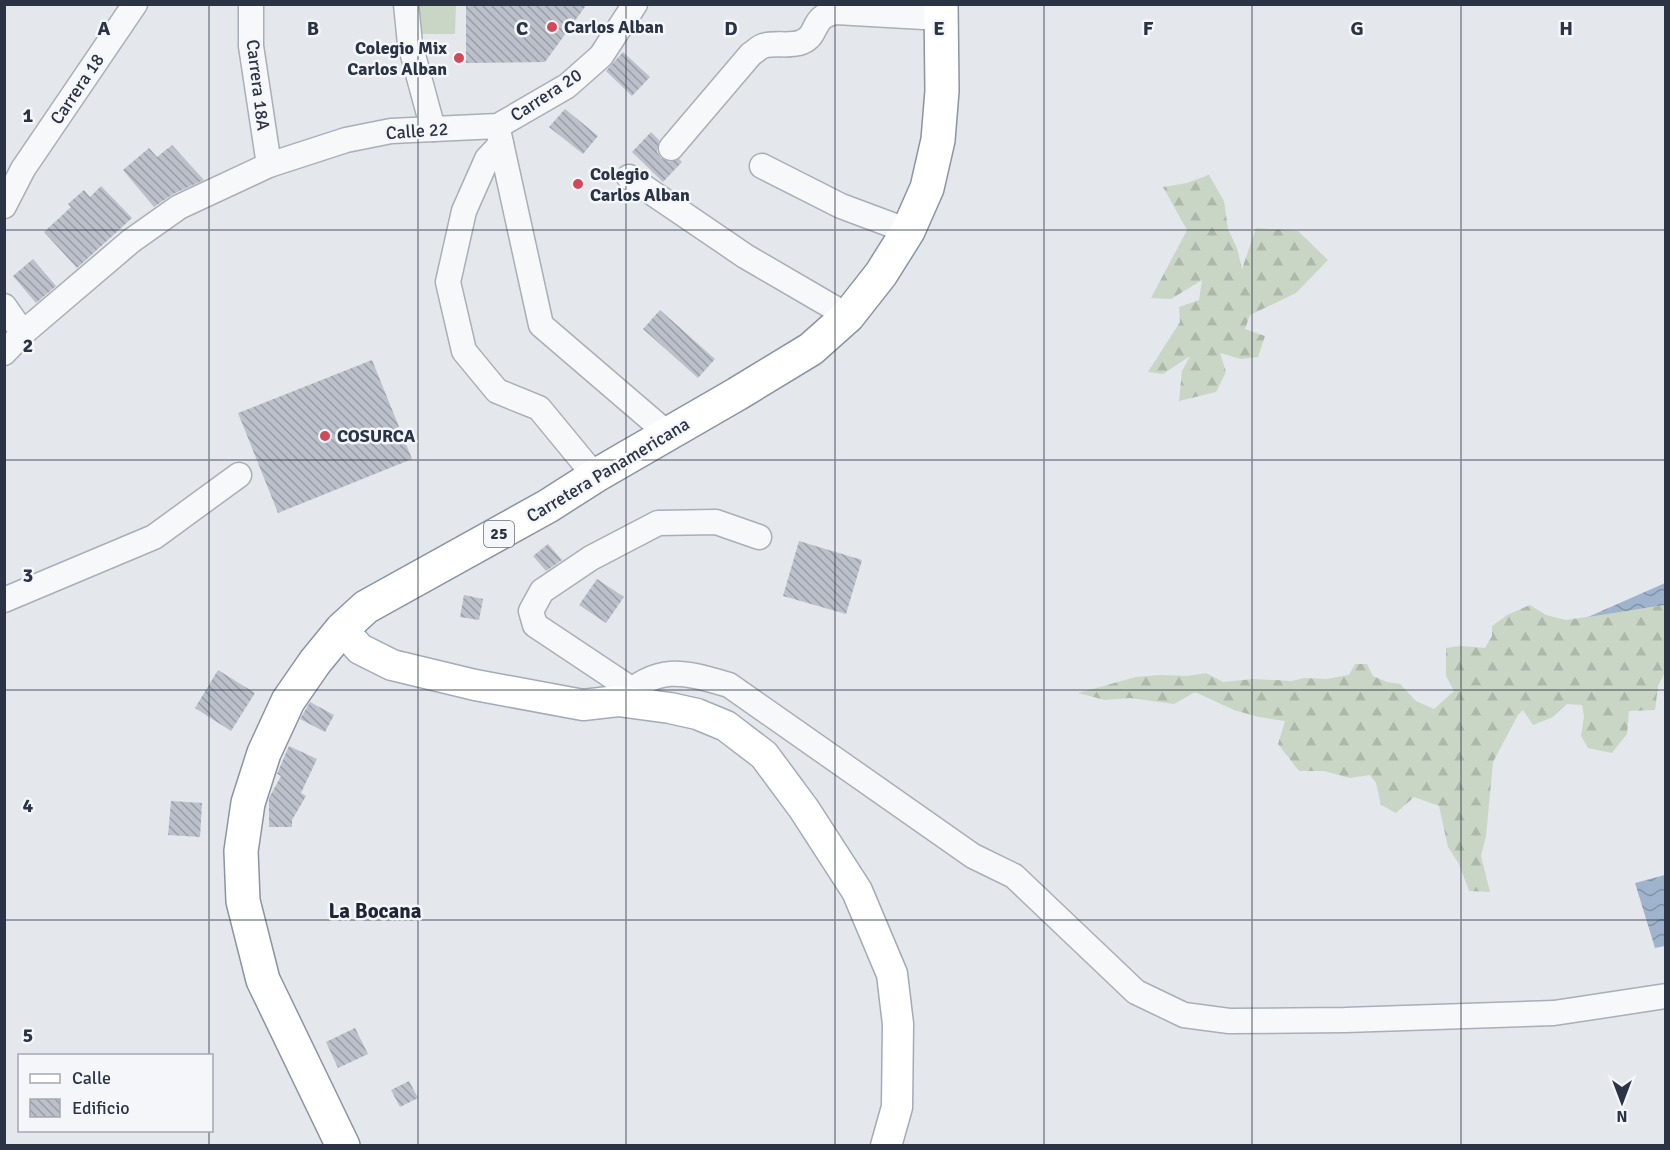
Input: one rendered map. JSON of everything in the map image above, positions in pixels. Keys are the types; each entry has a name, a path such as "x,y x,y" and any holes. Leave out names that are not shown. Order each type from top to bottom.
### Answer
{"highway":[{"name":"Carretera Panamericana","path":"343,1146 263,980 243,901 242,851 248,802 264,753 288,701 315,662 342,629 366,607 548,506 811,349 848,316 881,274 908,231 927,188 938,140 942,91 941,11"}],"main road":[{"path":"342,629 360,649 392,665 475,685 583,705 624,695 697,714 726,726 764,755 810,818 857,891 892,974 898,1024 897,1107 886,1146"}],"street":[{"name":"Carrera 18","path":"4,206 23,169 135,4"},
{"name":"Carrera 18A","path":"251,4 251,46 269,165"},
{"path":"406,4 410,44 433,129"},
{"name":"Carrera 20","path":"500,135 567,86 601,56 635,4"},
{"path":"671,148 751,54 764,46 802,42 810,36 815,24 824,14 941,11"},
{"name":"Calle 22","path":"4,353 23,333 131,241 179,207 269,165 346,140 391,131 433,129 500,135"},
{"path":"500,135 540,325 668,434"},
{"path":"500,135 464,211 448,282 464,351 497,392 539,408 595,476"},
{"path":"762,166 841,206 908,231"},
{"path":"629,177 745,256 848,316"},
{"path":"4,306 23,333"},
{"path":"4,600 154,537 239,475"},
{"path":"759,537 716,522 658,524 591,558 542,591 531,610 534,625 624,695 646,679 669,673 692,674 729,685 973,856 1014,876 1136,992 1184,1015 1229,1021 1542,1014 1665,996"}],"green space":[{"path":"409,5 456,5 455,34 409,34"},
{"path":"1209,175 1224,201 1228,229 1237,248 1242,269 1256,228 1298,231 1328,260 1296,293 1250,315 1245,329 1265,336 1258,357 1241,359 1220,353 1226,372 1216,392 1179,401 1182,371 1190,356 1163,374 1148,372 1180,322 1179,307 1199,300 1202,280 1171,299 1151,298 1187,230 1163,187 1187,183"},
{"path":"1530,605 1546,615 1566,620 1665,605 1665,672 1658,686 1655,710 1629,711 1627,734 1612,753 1588,748 1581,736 1584,717 1582,705 1567,704 1553,717 1533,725 1523,710 1518,715 1493,762 1486,836 1481,856 1490,892 1469,891 1459,864 1448,847 1439,806 1414,797 1396,813 1381,805 1376,783 1370,775 1350,778 1324,771 1299,771 1278,744 1285,721 1234,710 1195,692 1174,704 1130,698 1105,700 1078,693 1136,677 1161,675 1187,676 1206,673 1223,682 1253,679 1292,681 1304,678 1326,679 1349,675 1355,664 1367,664 1373,676 1400,684 1416,701 1434,709 1454,691 1446,676 1446,648 1461,646 1485,648 1492,636 1492,626 1507,615"}],"water":[{"path":"1665,583 1665,605 1588,617"},
{"path":"1665,875 1665,946 1655,948 1635,883"}],"building":[{"name":"Carlos Alban","path":"466,4 587,4 545,62 466,63"},
{"path":"623,52 650,77 632,96 606,71"},
{"path":"565,109 598,136 583,154 549,127"},
{"path":"651,132 659,140 657,152 661,158 669,162 679,159 682,162 663,182 632,152"},
{"path":"172,145 204,180 173,194 154,207 123,170 149,148 157,157"},
{"path":"101,186 132,218 77,268 44,232 71,207 68,204 84,190 90,197"},
{"path":"33,259 56,286 36,303 13,276"},
{"path":"660,310 715,359 698,378 643,329"},
{"name":"COSURCA","path":"372,360 412,459 278,513 238,413"},
{"path":"799,541 862,560 846,614 783,596"},
{"path":"548,544 562,560 546,571 533,556"},
{"path":"597,579 624,597 606,623 579,605"},
{"path":"464,595 483,599 479,620 460,617"},
{"path":"218,670 255,693 231,731 195,708"},
{"path":"310,702 334,715 325,732 300,719"},
{"path":"289,746 317,759 301,793 306,796 292,820 292,827 269,827 269,798 281,776 277,774"},
{"path":"171,801 202,803 200,837 168,835"},
{"path":"355,1028 368,1054 338,1068 326,1042"},
{"path":"409,1081 418,1098 400,1107 391,1090"}],"place":[{"name":"Carlos Alban","path":"552,27"},
{"name":"Colegio Mix Carlos Alban","path":"459,58"},
{"name":"Colegio Carlos Alban","path":"578,184"},
{"name":"COSURCA","path":"325,436"}],"district":[{"name":"La Bocana","path":"375,911"}]}
